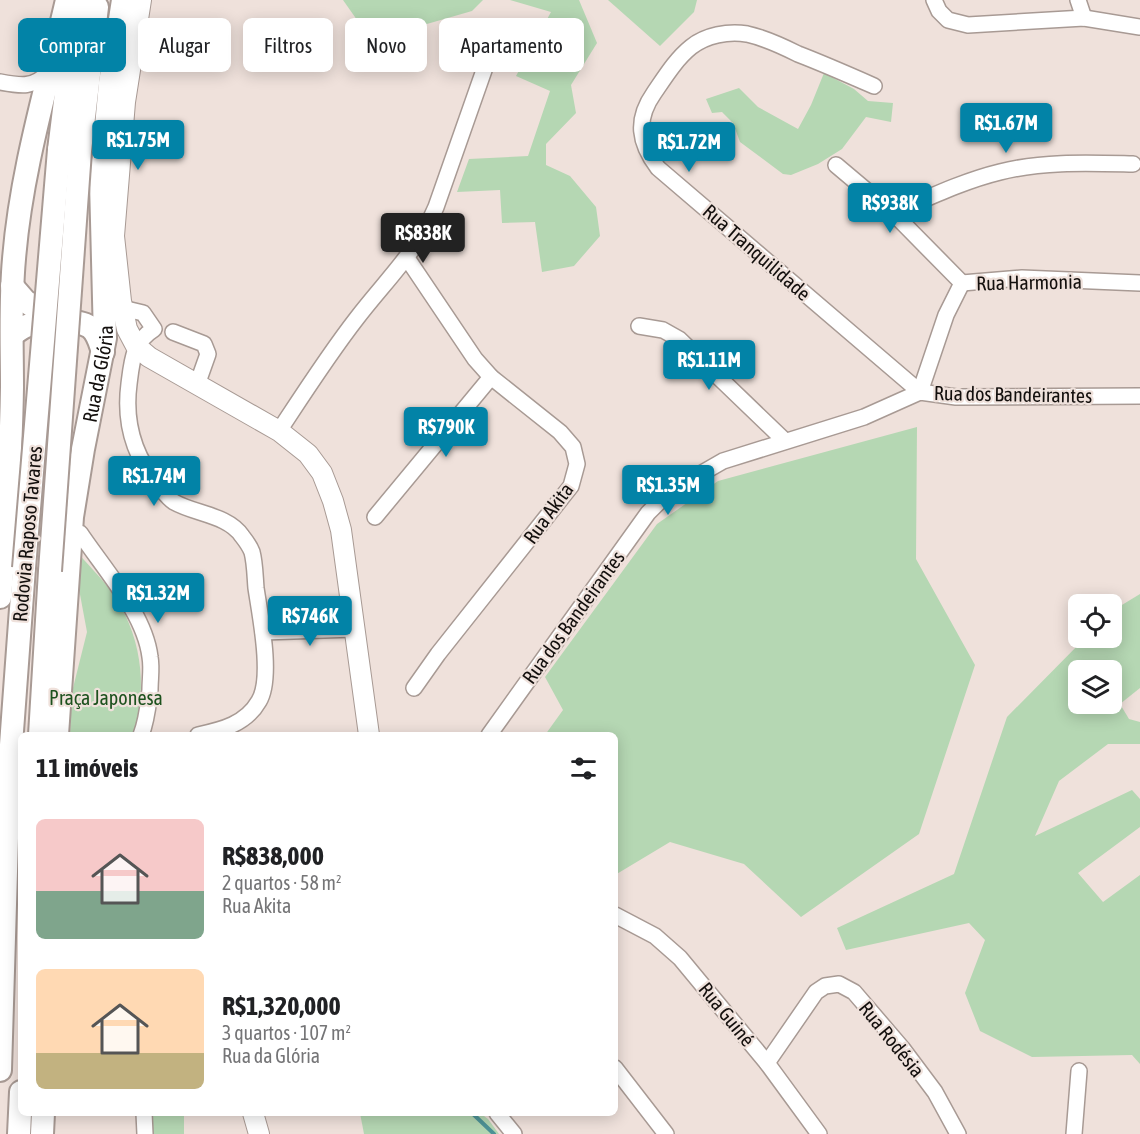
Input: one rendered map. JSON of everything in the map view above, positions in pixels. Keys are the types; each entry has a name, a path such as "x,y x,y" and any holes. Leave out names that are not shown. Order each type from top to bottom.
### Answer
{"highway":[{"path":"63,18 67,0"},
{"name":"Rodovia Raposo Tavares","path":"40,732 50,571 69,151 66,93 83,0"},
{"name":"Rodovia Raposo Tavares","path":"0,1070 9,772 24,568 69,151 98,0"},
{"name":"Rua da Glória","path":"57,732 83,449 114,304 102,228 103,160 110,83 123,0"},
{"path":"0,597 6,380 12,335 5,312 12,286 17,228 39,114 50,72"},
{"path":"12,286 25,301 37,309"},
{"path":"5,312 80,309 114,304"},
{"path":"12,335 30,325 61,321 81,323 95,332 103,354"},
{"path":"19,1134 20,1116"},
{"path":"42,1134 43,1116"}],"main road":[{"path":"141,0 125,102 114,236 114,304 136,346 149,357 279,431 308,454 322,473 341,530 369,732"},
{"path":"254,1116 259,1134"}],"street":[{"path":"934,0 939,12 948,20 968,25 1084,18 1140,27"},
{"path":"1078,0 1084,18"},
{"name":"Rua Tranquilidade","path":"874,86 770,41 746,34 721,34 697,43 676,62 648,101 642,118 642,135 647,153 658,168 920,392"},
{"path":"4,82 32,84 40,81 49,72"},
{"path":"279,431 348,329 407,258 426,230 483,72"},
{"path":"4,82 27,93 35,100 39,114"},
{"path":"892,213 959,185 1001,171 1045,164 1133,164"},
{"path":"836,165 892,213 962,283"},
{"name":"Rua Akita","path":"407,258 475,359 491,377 560,432 573,447 577,464 571,486 438,654 414,688"},
{"name":"Rua Harmonia","path":"920,392 946,315 962,283 1022,278 1140,283"},
{"path":"639,326 663,330 679,339 785,441"},
{"path":"173,332 204,344 208,354 197,385"},
{"path":"136,346 129,386 129,423 136,453 146,471 173,501 222,521 241,534 252,552 263,632 265,686 260,700 245,718 223,730 213,732"},
{"path":"375,517 491,377"},
{"name":"Rua dos Bandeirantes","path":"491,732 648,513 669,492 723,461 864,417 920,392 956,397 1140,396"},
{"path":"76,525 130,606 143,630 150,657 150,680 148,708 142,732"},
{"path":"263,632 355,629"},
{"name":"Rua Guiné","path":"618,917 655,936 680,958 767,1063 819,1134"},
{"name":"Rua Rodésia","path":"767,1063 816,992 825,986 839,984 854,992 902,1048 935,1092 958,1134"},
{"path":"1074,1134 1079,1071"},
{"path":"618,1072 666,1134"},
{"path":"144,1116 145,1134"},
{"path":"499,1116 514,1134"}],"green space":[{"path":"343,0 483,0 472,11 448,18 439,18 439,20 427,24 427,18 356,18"},
{"path":"510,0 579,0 597,43 584,64 584,18 548,18 551,12"},
{"path":"608,0 697,0 694,12 660,46"},
{"path":"518,72 579,72 571,85 576,113 546,144 546,165 570,176 596,207 600,236 574,266 542,272 535,222 502,223 500,190 457,192 469,159 528,156 550,91 516,76"},
{"path":"824,73 854,89 868,101 893,103 891,122 866,117 842,149 818,164 791,175 783,174 740,142 733,123 722,112 712,113 706,99 739,88 758,107 798,129"},
{"path":"917,427 916,559 975,665 919,834 801,917 744,864 670,842 618,873 618,732 547,732 563,710 545,677 657,524 718,481"},
{"name":"Praça Japonesa","path":"76,551 106,585 121,606 129,623 135,641 141,679 141,698 134,732 70,732 72,692 87,632 76,573"},
{"path":"1140,594 1140,688 1122,702 1122,660 1068,660 1068,714 1122,714 1122,707 1129,719 1140,722 1140,744 1108,744 1059,781 1035,836 1132,790 1140,799 1140,827 1078,873 1103,902 1140,875 1140,1064 1132,1055 1032,1057 980,1031 965,993 985,940 969,923 846,950 837,928 954,874 1007,717 1075,648 1122,648 1122,605"},
{"path":"148,1116 184,1116 184,1134 151,1134"},
{"path":"361,1116 484,1116 499,1134 364,1134"}],"waterway":[{"path":"475,1116 494,1134"}]}
